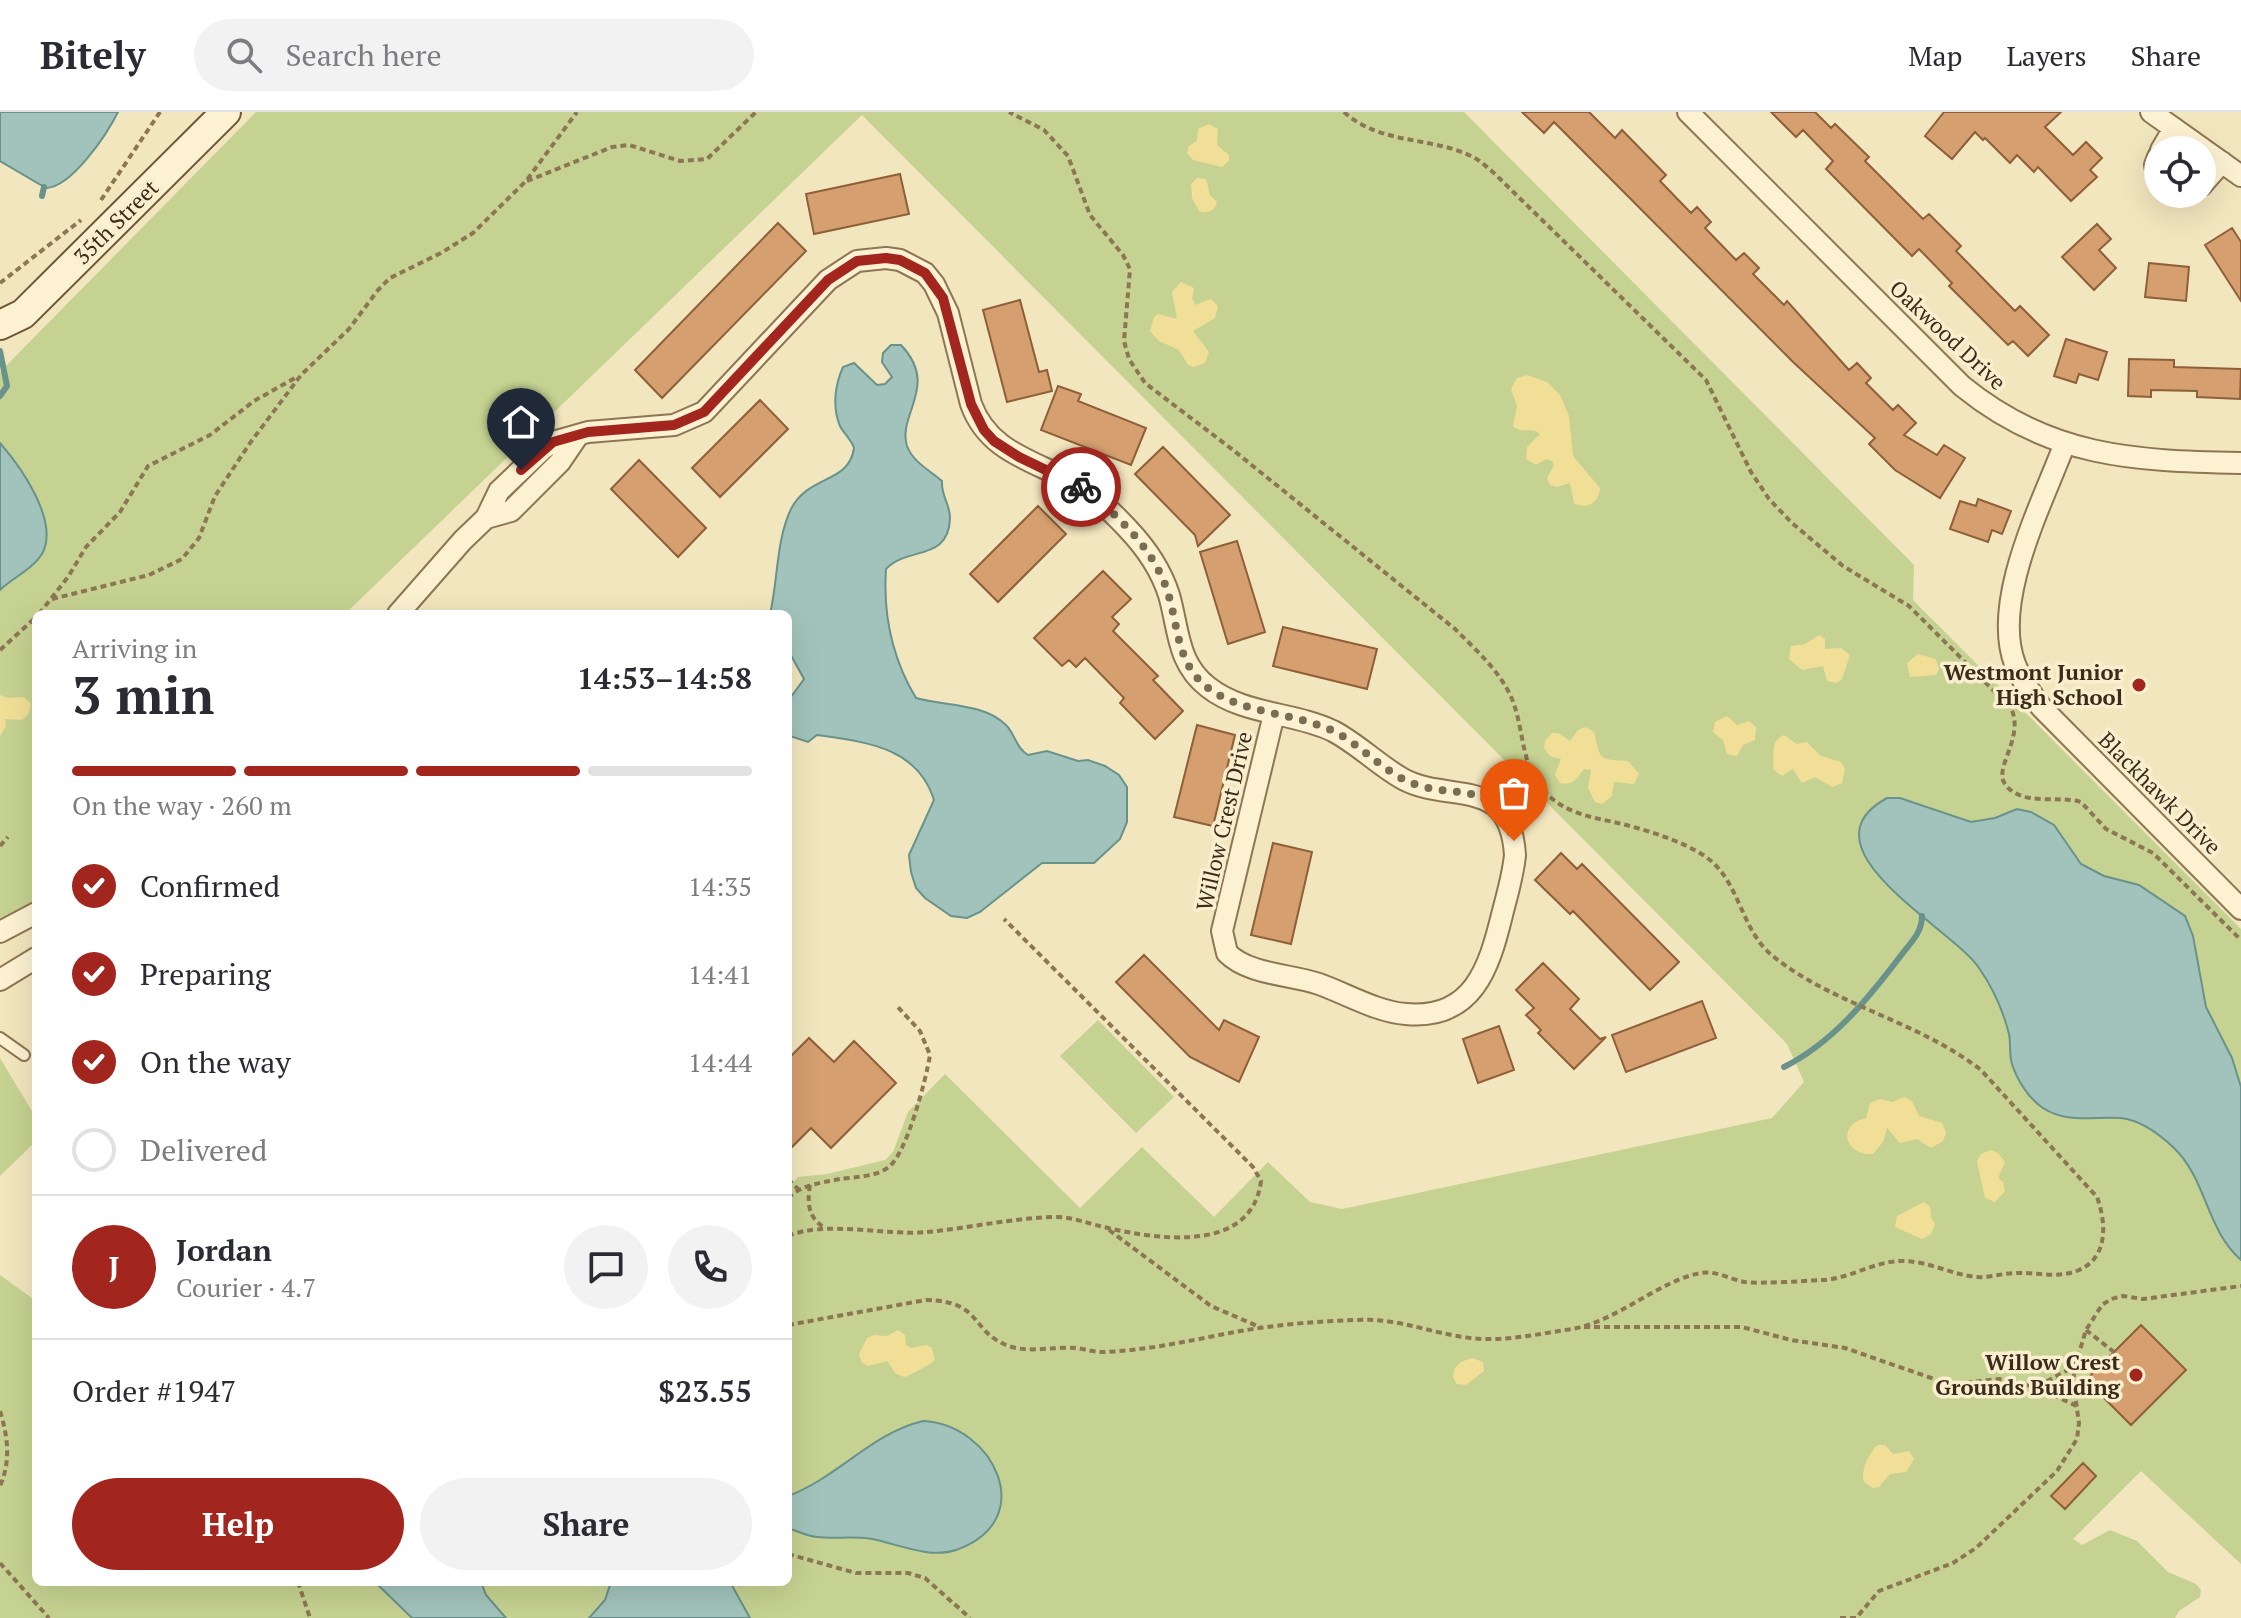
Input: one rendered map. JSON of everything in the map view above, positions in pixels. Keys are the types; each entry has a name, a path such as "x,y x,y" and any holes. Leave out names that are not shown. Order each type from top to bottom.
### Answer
{"street":[{"name":"35th Street","path":"0,325 23,314 226,112"},
{"name":"Oakwood Drive","path":"1688,112 1962,386 2015,424 2065,443 2136,457 2241,463"},
{"path":"2151,112 2241,176"},
{"path":"2169,136 2174,128"},
{"path":"2216,169 2222,162"},
{"name":"Willow Crest Drive","path":"402,610 486,518 511,511 560,462 577,437 588,432 674,425 704,412 828,280 857,261 886,258 900,260 925,273 943,298 971,404 984,430 994,441 1019,457 1080,486 1144,547 1164,582 1181,653 1189,669 1211,690 1274,714 1333,731 1407,781 1472,793 1484,798 1504,817 1514,841 1515,855 1492,956 1479,984 1454,1005 1423,1013 1392,1012 1304,979 1243,965 1227,953 1222,931 1274,714"},
{"name":"Blackhawk Drive","path":"2065,443 2016,573 2009,601 2008,632 2014,662 2025,685 2041,707 2241,909"},
{"path":"0,932 32,915"},
{"path":"0,980 32,960"}],"lane":[{"path":"0,1038 24,1055"}],"path":[{"path":"96,208 160,112"},
{"path":"52,599 149,575 182,559 199,538 215,496 301,375 349,329 390,278 456,245 526,181 577,112"},
{"path":"526,181 612,147 629,145 680,161 707,159 756,112"},
{"path":"1009,112 1044,130 1068,156 1090,215 1123,255 1130,269 1123,322 1124,341 1129,359 1145,383 1430,609 1486,660 1511,698 1529,770 1548,795 1583,816 1641,830 1702,854 1718,866 1730,882 1755,939 1771,955 1794,972 1959,1053 1981,1070 2085,1181 2097,1197 2103,1214 2104,1235 2092,1260 2082,1269 2070,1273 2014,1273 1979,1277 1925,1262 1901,1261 1879,1263 1841,1278 1822,1280 1745,1282 1703,1272 1610,1316 1577,1328"},
{"path":"1344,112 1362,126 1378,133 1470,155 1496,175 1706,380 1751,472 1769,499 1792,523 1843,566 1909,606 2011,708 2015,717 2013,745 2001,772 2008,788 2027,797 2081,802 2118,837 2153,853 2241,940"},
{"path":"0,283 86,216"},
{"path":"42,610 86,547 120,512 148,466 210,435 254,401 301,375"},
{"path":"0,650 32,620"},
{"path":"0,846 8,837"},
{"path":"792,1234 827,1229 882,1234 927,1232 990,1222 1056,1217 1180,1238 1217,1233 1249,1214 1261,1181 1245,1157 1004,919"},
{"path":"792,1194 810,1185 877,1173 888,1168 900,1152 930,1055 920,1031 896,1005"},
{"path":"792,1183 798,1189"},
{"path":"810,1185 809,1210 813,1218 827,1229"},
{"path":"1107,1228 1211,1306 1265,1329"},
{"path":"1840,1618 1856,1618 1879,1591 1953,1563 1999,1529 2057,1471 2077,1439 2079,1407 2073,1381 2086,1330 2094,1315 2111,1299 2143,1299 2241,1286"},
{"path":"792,1324 926,1300 941,1300 969,1310 995,1338 1007,1345 1099,1352 1355,1320 1387,1320 1451,1335 1498,1340 1577,1328 1742,1327 1791,1340 1845,1348 1946,1382 1999,1379 2036,1387 2079,1407"},
{"path":"2086,1330 2114,1352"},
{"path":"2036,1387 2075,1366"},
{"path":"0,1411 8,1448 6,1473 0,1486"},
{"path":"792,1555 856,1573 908,1573 925,1578 970,1618"},
{"path":"0,1563 49,1618"},
{"path":"299,1586 310,1618"}],"green space":[{"path":"256,112 1464,112 1914,565 1913,600 2241,929 2241,1564 2141,1471 2073,1539 2082,1545 2110,1530 2137,1541 2168,1572 2196,1584 2201,1590 2200,1597 2179,1611 2175,1618 0,1618 0,1275 32,1298 32,1586 792,1586 792,1184 798,1177 827,1174 885,1160 893,1152 908,1112 945,1074 1080,1208 1142,1147 1214,1217 1268,1162 1310,1202 1342,1209 1772,1118 1804,1082 1787,1044 862,115 349,610 32,610 32,904 0,918 0,372"},
{"path":"1098,1020 1174,1097 1136,1133 1060,1056"},
{"path":"0,1058 32,1111 32,1145 0,1176"}],"sand":[{"path":"1209,124 1218,129 1217,145 1229,155 1229,161 1222,167 1193,160 1187,153 1189,146 1197,141 1198,129"},
{"path":"1197,178 1206,179 1210,195 1217,202 1210,211 1199,211 1192,198 1191,184"},
{"path":"1181,282 1194,288 1192,298 1195,305 1211,299 1218,306 1215,318 1193,331 1209,352 1205,363 1194,367 1188,365 1179,350 1159,341 1150,331 1158,314 1177,319 1172,292"},
{"path":"1527,375 1547,382 1560,395 1569,416 1573,456 1600,488 1592,504 1583,506 1574,503 1570,483 1557,487 1550,485 1547,478 1554,465 1552,461 1546,459 1536,465 1526,459 1527,447 1540,434 1513,426 1517,406 1511,389 1517,378"},
{"path":"1819,635 1825,639 1825,649 1841,648 1850,655 1842,679 1837,683 1827,681 1823,666 1802,670 1789,659 1791,646 1805,644"},
{"path":"1918,654 1936,659 1939,669 1936,675 1910,677 1907,663"},
{"path":"0,695 24,697 31,704 29,713 22,720 5,719 6,726 0,736"},
{"path":"1727,716 1737,725 1749,721 1756,727 1755,740 1743,745 1737,756 1727,754 1723,740 1713,732 1715,722"},
{"path":"1585,727 1594,732 1602,756 1628,761 1639,774 1634,784 1614,782 1612,796 1602,804 1595,802 1588,788 1591,770 1584,769 1571,782 1560,783 1555,775 1561,759 1550,756 1544,748 1545,741 1552,733 1558,733 1570,741 1578,730"},
{"path":"1784,735 1797,744 1807,742 1821,756 1841,762 1845,769 1842,783 1832,787 1815,777 1802,783 1793,769 1782,776 1773,769 1774,745"},
{"path":"1904,1097 1912,1101 1919,1116 1942,1123 1946,1133 1943,1141 1931,1148 1917,1139 1900,1143 1887,1128 1883,1142 1873,1154 1863,1153 1851,1145 1848,1139 1850,1127 1866,1118 1870,1103 1880,1099 1892,1102"},
{"path":"1991,1150 2005,1162 1998,1178 2003,1182 2005,1191 1995,1202 1985,1198 1977,1162 1981,1154"},
{"path":"1924,1202 1930,1207 1935,1224 1931,1234 1922,1239 1895,1227 1897,1216"},
{"path":"898,1330 905,1335 906,1345 911,1348 926,1345 932,1348 935,1360 904,1377 895,1373 887,1361 868,1366 862,1363 859,1354 867,1338 887,1336"},
{"path":"1472,1358 1483,1362 1484,1371 1466,1385 1457,1384 1453,1378 1454,1369"},
{"path":"1878,1445 1885,1445 1893,1454 1909,1451 1914,1459 1906,1472 1890,1474 1879,1487 1873,1488 1864,1482 1863,1472 1869,1456"}],"water":[{"path":"0,112 118,112 106,133 77,169 67,179 46,188 0,161"},
{"path":"891,345 901,345 912,360 917,387 907,422 907,446 917,461 942,481 950,518 943,541 886,569 886,603 891,635 901,667 916,698 987,713 1006,725 1028,755 1047,751 1078,761 1088,760 1119,775 1127,787 1127,822 1120,839 1094,863 1042,863 980,912 967,918 951,916 916,888 909,855 934,800 915,768 887,750 870,744 817,735 808,742 792,737 792,696 804,679 792,657 792,610 771,610 783,534 791,509 808,490 837,474 851,460 854,448 840,426 835,404 843,367 854,363 877,385 885,384 892,377 882,362 883,353"},
{"path":"0,443 18,465 35,495 46,526 46,541 38,559 0,590"},
{"path":"1887,798 1900,798 1971,822 1995,818 2017,809 2031,812 2054,825 2081,864 2104,876 2139,885 2185,916 2193,936 2206,1007 2232,1058 2241,1087 2241,1260 2220,1234 2193,1174 2162,1137 2128,1119 2081,1118 2052,1113 2028,1094 2012,1064 2009,1034 1989,983 1964,952 1890,887 1870,863 1859,840 1864,818"},
{"path":"923,1421 948,1426 970,1438 987,1455 998,1475 1001,1497 997,1518 982,1536 956,1550 935,1553 872,1539 813,1536 792,1529 792,1494 905,1427"},
{"path":"379,1586 483,1586 486,1595 506,1618 412,1618"},
{"path":"610,1586 732,1586 750,1618 589,1618 605,1600"}],"building":[{"path":"1522,112 1589,112 1615,138 1622,130 1666,175 1660,181 1691,213 1697,207 1711,222 1705,228 1736,260 1744,253 1759,268 1753,274 1784,305 1787,301 1849,370 1857,363 1871,378 1866,383 1893,410 1898,405 1916,423 1904,435 1937,455 1944,445 1965,458 1940,498 1895,470 1869,444 1875,438 1793,362 1554,122 1544,133"},
{"path":"1771,112 1815,112 1831,128 1835,124 1869,157 1865,161 1923,219 1929,214 1961,246 1956,251 2015,311 2020,306 2049,335 2028,356 2013,341 2008,345 1949,286 1952,283 1919,249 1912,256 1826,169 1833,161 1803,130 1796,137"},
{"path":"1944,112 2061,112 2045,127 2073,155 2086,142 2102,158 2090,170 2097,177 2071,201 2038,167 2034,172 2017,155 2010,163 1975,132 1952,159 1925,136"},
{"path":"900,174 909,214 814,234 806,194"},
{"path":"778,223 806,251 662,398 635,370"},
{"path":"2097,224 2111,239 2099,250 2116,268 2094,290 2062,257"},
{"path":"2232,228 2241,242 2241,301 2205,245"},
{"path":"2149,263 2189,267 2186,301 2145,297"},
{"path":"1020,300 1039,372 1047,370 1052,391 1007,402 983,310"},
{"path":"2066,339 2107,352 2098,380 2079,374 2076,383 2054,376"},
{"path":"2129,359 2174,360 2174,367 2241,369 2240,399 2197,397 2197,391 2151,390 2151,397 2128,396"},
{"path":"1058,386 1081,394 1078,401 1146,428 1131,465 1041,430"},
{"path":"760,400 788,429 720,497 692,468"},
{"path":"1163,447 1230,515 1198,546 1195,535 1135,474"},
{"path":"639,460 706,528 678,557 611,489"},
{"path":"1978,499 2011,511 2002,534 1992,530 1988,542 1950,529 1960,501 1976,506"},
{"path":"1038,506 1066,534 998,602 970,574"},
{"path":"1237,541 1265,632 1228,644 1200,552"},
{"path":"1103,571 1131,599 1112,617 1119,624 1113,631 1158,676 1153,680 1183,711 1155,739 1120,703 1124,698 1085,658 1076,667 1069,660 1062,666 1034,638"},
{"path":"1283,627 1377,649 1367,689 1273,666"},
{"path":"1197,725 1235,735 1213,826 1174,817"},
{"path":"1273,843 1312,852 1291,944 1251,935"},
{"path":"1561,853 1577,869 1582,864 1679,962 1650,990 1573,911 1570,914 1535,880"},
{"path":"1144,955 1219,1030 1224,1020 1259,1037 1239,1082 1190,1057 1116,982"},
{"path":"1543,963 1579,999 1570,1009 1600,1039 1606,1037 1574,1069 1538,1033 1541,1030 1526,1015 1534,1008 1516,990"},
{"path":"1702,1001 1716,1038 1626,1072 1612,1035"},
{"path":"1499,1026 1514,1070 1478,1083 1463,1039"},
{"path":"809,1038 834,1062 854,1041 896,1083 831,1148 811,1128 792,1147 792,1055"},
{"name":"Willow Crest Grounds Building","path":"2141,1325 2186,1370 2131,1425 2086,1380"},
{"path":"2083,1463 2096,1476 2065,1509 2051,1496"}],"waterway":[{"path":"42,196 44,187"},
{"path":"0,351 7,386 0,396"},
{"path":"1784,1067 1818,1046 1861,1005 1914,938 1922,916"}],"way so far":[{"path":"1081,487 1128,529 1155,564 1170,599 1181,653 1189,669 1211,690 1274,714 1333,731 1407,781 1484,798 1504,817 1514,841"}],"place":[{"name":"Westmont Junior High School","path":"2139,685"},
{"name":"Willow Crest Grounds Building","path":"2136,1375"}],"route":[{"path":"521,470 553,442 588,432 674,425 704,412 721,398 785,323 828,280 857,261 886,258 900,260 925,273 943,298 971,404 984,430 994,441 1019,457 1081,487"}]}
